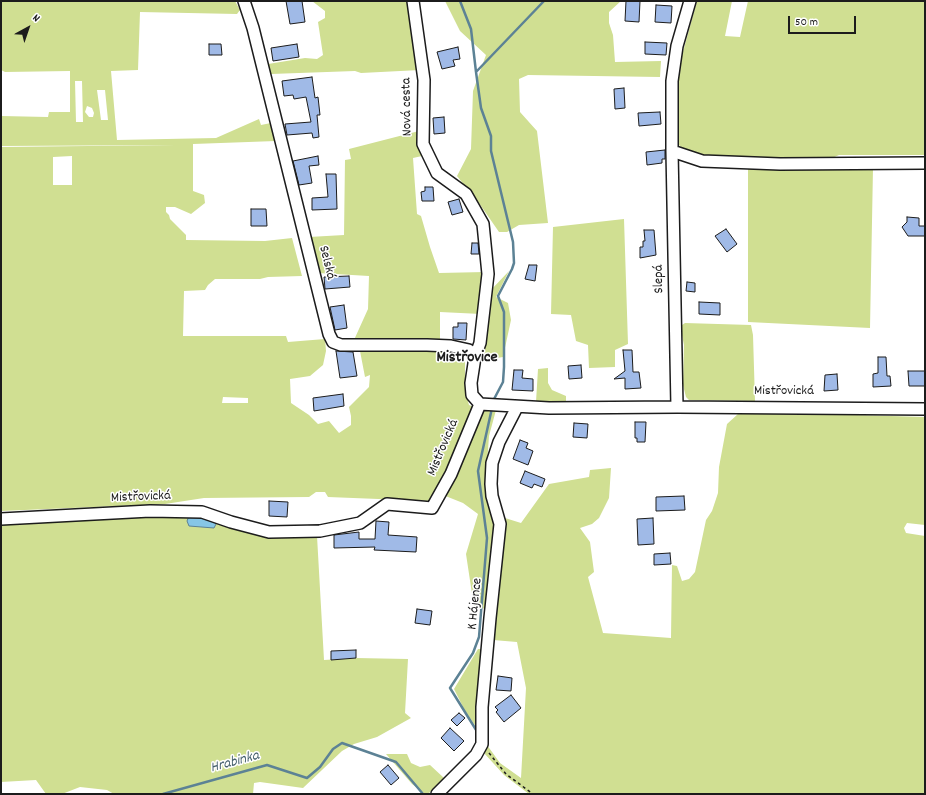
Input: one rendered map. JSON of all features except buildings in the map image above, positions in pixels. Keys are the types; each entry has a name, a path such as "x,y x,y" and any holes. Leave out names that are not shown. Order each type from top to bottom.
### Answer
{"street":[{"name":"Selská","path":"244,1 254,28 323,311 329,334 333,342 341,345 451,346 468,350 475,357"},
{"name":"Nová cesta","path":"413,1 424,80 423,144 437,173 466,194 483,224 488,274 480,344 475,357"},
{"name":"Slepá","path":"677,407 672,81 677,46 690,1"},
{"path":"672,151 702,161 780,164 925,163"},
{"path":"475,357 470,383 472,396 488,404"},
{"name":"Mistřovická","path":"1,519 150,512 202,512 231,522 269,532 312,531 360,523 386,504 432,508 488,404 517,407 925,409"},
{"name":"K Hájence","path":"482,744 482,707 500,524 492,496 492,463 499,442 517,407"},
{"path":"437,794 455,778 476,755 482,744"}],"path":[{"path":"482,744 506,774 533,794"}],"green space":[{"path":"1,1 235,1 240,10 237,14 140,12 138,70 111,71 117,140 216,138 259,119 261,125 271,123 276,141 193,144 193,191 204,195 205,203 191,214 175,207 166,207 166,212 170,219 186,235 186,240 265,241 292,238 302,276 268,277 260,279 215,279 205,290 184,291 183,336 286,336 288,342 325,339 326,351 323,365 310,376 290,379 291,403 309,415 318,424 329,421 339,433 351,425 349,407 369,387 370,375 365,377 360,351 436,350 454,357 458,352 465,356 465,390 469,405 483,410 496,410 489,436 485,492 496,522 487,609 474,607 466,554 478,514 463,503 438,493 429,501 328,497 325,492 316,492 309,497 204,498 165,504 1,511 1,147 176,145 1,146 1,116 48,117 49,112 70,112 70,71 5,72 1,70","holes":["75,81 82,81 83,122 76,122","97,90 105,90 108,120 101,120","87,106 92,108 94,113 93,117 89,117 85,112","72,156 72,185 53,185 53,157","223,397 248,398 248,403 222,403"]},
{"path":"312,1 409,1 420,70 361,73 355,71 271,74 268,64 305,58 317,59 323,55 318,22 325,18 325,11"},
{"path":"445,1 621,1 609,12 609,23 613,35 615,62 661,61 660,77 528,75 519,79 520,112 537,131 548,223 519,225 507,232 499,232 457,176 471,149 473,91 486,55 460,31"},
{"path":"697,1 732,1 725,36 740,37 748,1 925,1 925,155 839,155 830,159 747,158 700,156 686,152 678,144 676,77"},
{"path":"419,131 422,156 413,158 417,214 421,216 439,273 485,272 481,314 440,312 440,340 354,340 368,309 369,276 318,273 309,237 344,235 345,160 351,159 349,149"},
{"path":"748,166 873,168 870,328 748,322"},
{"path":"624,219 628,344 615,350 615,367 589,368 588,345 576,341 571,315 551,314 553,227"},
{"path":"509,271 496,297 508,303 511,320 503,357 485,360 481,354 491,290"},
{"path":"685,323 751,325 753,335 755,401 689,400 686,397 683,385 684,345 681,330 682,325"},
{"path":"548,368 548,383 552,390 566,396 566,401 536,402 538,369"},
{"path":"754,412 925,417 925,525 907,523 904,528 906,533 925,536 925,794 529,794 504,775 484,753 487,745 500,763 521,778 526,688 517,642 493,640 505,518 521,523 549,484 589,477 590,470 611,468 609,498 599,518 592,524 580,528 590,542 594,572 588,577 603,633 671,638 672,565 677,566 682,581 689,579 695,572 706,520 712,511 718,493 719,467 727,424 738,414"},
{"path":"152,514 212,518 317,536 324,660 356,658 408,659 405,713 411,718 377,737 354,744 342,751 303,788 260,782 254,783 253,794 114,794 107,790 80,787 62,794 46,794 36,780 1,782 1,523"},
{"path":"478,649 483,649 480,733 464,709 454,689"},
{"path":"386,754 407,754 411,763 420,767 430,765 444,778 428,794 425,794 412,784"}],"water":[{"path":"189,516 212,518 216,524 214,528 189,526 187,521"}],"waterway":[{"path":"460,1 471,29 476,72"},
{"path":"493,401 503,382 504,367 504,312 498,296 514,263 513,242 491,151 491,136 481,108 476,72 544,1"},
{"path":"478,733 450,688 473,653 479,637 487,538 478,471 492,408"},
{"name":"Hrabinka","path":"163,794 267,765 307,778 320,767 333,749 342,743 396,762 423,794"}],"district":[{"name":"Mistřovice","path":"467,359"}]}
